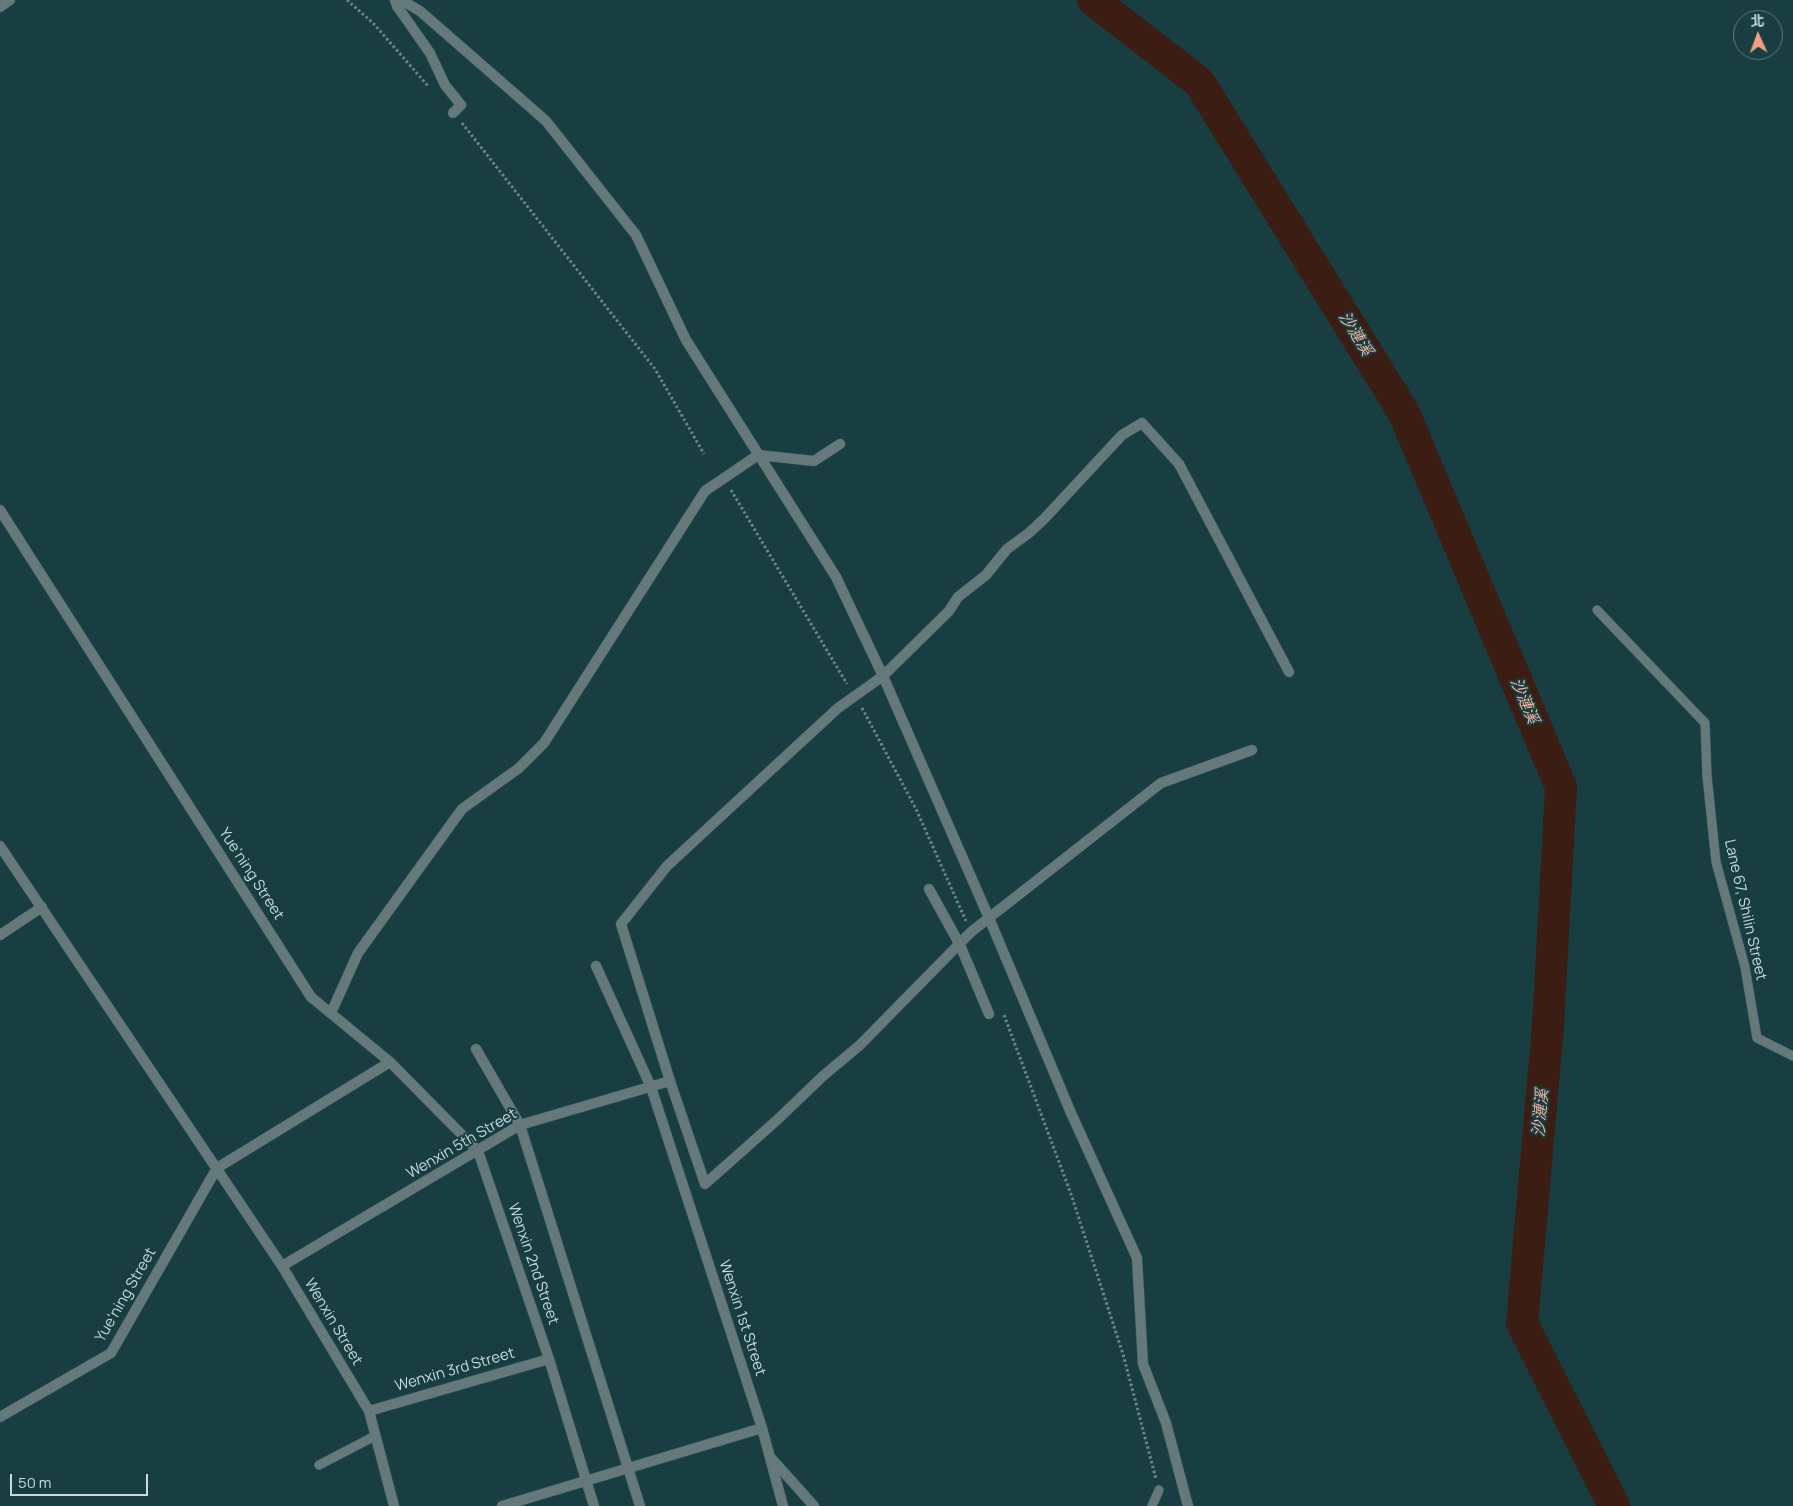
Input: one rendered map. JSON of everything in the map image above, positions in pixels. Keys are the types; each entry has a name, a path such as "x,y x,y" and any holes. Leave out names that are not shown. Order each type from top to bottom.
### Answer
{"street":[{"path":"0,6 10,0"},
{"path":"395,0 397,6 430,52 445,85 461,105 453,113"},
{"path":"402,0 420,11 546,121 636,235 686,340 836,577 883,676 989,918 1071,1113 1137,1258 1142,1364 1166,1423 1188,1506"},
{"path":"1252,750 1161,783 971,932 860,1045 823,1076 705,1184 670,1082 621,924 667,866 838,708 883,676 949,611 958,597 986,575 1007,549 1044,519 1122,435 1142,423 1179,464 1289,672"},
{"path":"331,1013 358,953 462,809 519,768 544,743 706,491 758,455 814,461 840,444"},
{"name":"Yue'ning Street","path":"0,510 311,996 390,1062 217,1168 111,1353 0,1417"},
{"path":"0,846 217,1168"},
{"path":"929,889 960,944 989,1014"},
{"path":"0,935 42,907"},
{"name":"Wenxin 1st Street","path":"596,966 651,1087 762,1428 783,1506"},
{"name":"Wenxin 2nd Street","path":"476,1049 520,1125 640,1506"},
{"name":"Wenxin 2nd Street","path":"390,1062 478,1152 550,1359 594,1506"},
{"name":"Wenxin 5th Street","path":"282,1266 478,1152 520,1125 670,1082"},
{"name":"Wenxin Street","path":"217,1168 282,1266 369,1411 394,1506"},
{"name":"Wenxin 3rd Street","path":"369,1411 550,1359"},
{"path":"502,1506 762,1428"},
{"path":"769,1455 814,1506"}],"lane":[{"name":"Lane 67, Shilin Street","path":"1597,610 1705,723 1707,776 1716,862 1745,967 1756,1038 1793,1056"},
{"path":"319,1465 375,1436"},
{"path":"1152,1506 1159,1490"}],"path":[{"path":"348,0 373,23 434,92"},
{"path":"453,113 464,124 547,229 655,369 704,454"},
{"path":"724,478 847,684"},
{"path":"862,708 916,808 971,932"},
{"path":"1002,1011 1080,1222 1123,1354 1159,1490"}],"waterway":[{"name":"沙漣溪","path":"1093,0 1199,82 1404,413 1561,787 1548,1026 1522,1323 1614,1506"}]}
